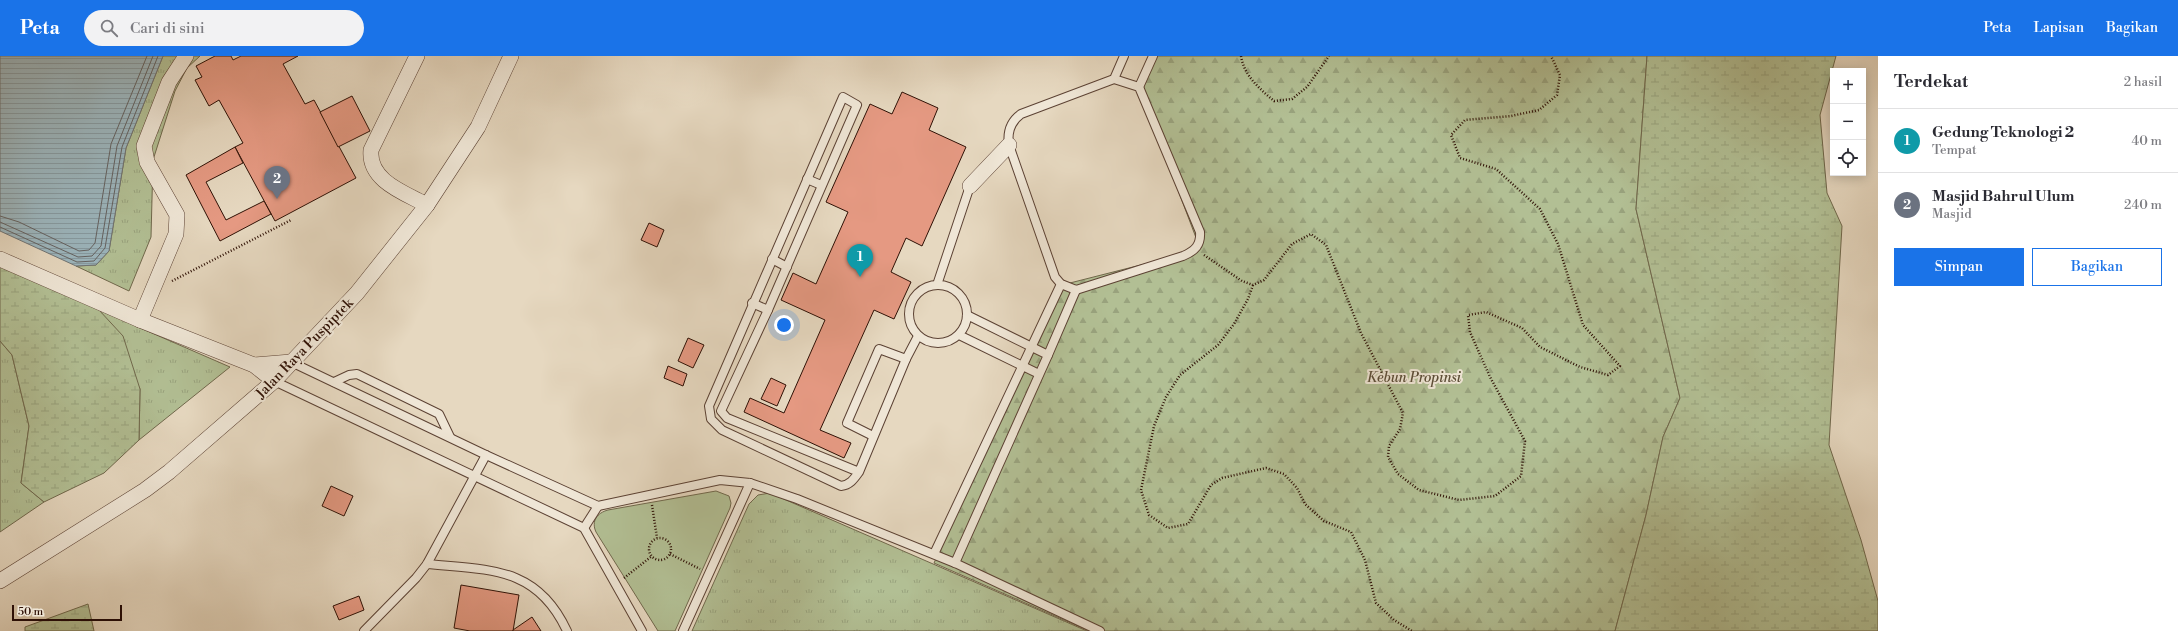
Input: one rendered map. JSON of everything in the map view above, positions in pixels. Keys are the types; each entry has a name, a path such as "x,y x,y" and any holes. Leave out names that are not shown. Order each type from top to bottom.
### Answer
{"street":[{"path":"140,320 176,234 178,223 174,210 147,162 144,146 169,82 186,56"},
{"path":"417,56 371,150 371,155 374,168 386,182 427,205"},
{"name":"Jalan Raya Puspiptek","path":"0,581 144,490 169,472 274,381 357,293 427,205 478,127 512,56"},
{"path":"970,186 1009,145"},
{"path":"0,259 140,320 254,365 274,381"},
{"path":"254,365 291,362"}],"lane":[{"path":"1114,79 1124,56"},
{"path":"1139,87 1114,79 1021,114 1015,119 1010,128 1008,136 1009,145 1055,277 1061,284 1076,290 1183,256 1195,249 1200,241 1200,232 1139,87 1153,56"},
{"path":"859,472 727,418 721,414 721,408 768,310 856,103 842,97 752,303 709,406 711,419 722,430 841,486 853,481 859,472 906,359 918,336"},
{"path":"828,131 842,138"},
{"path":"807,179 821,185"},
{"path":"937,285 970,186"},
{"path":"787,223 802,229"},
{"path":"772,259 786,267"},
{"path":"934,554 1024,367 1061,284"},
{"path":"937,285 950,287 957,292 966,306 967,315 965,326 959,335 952,340 934,344 918,336 909,322 909,306 918,292 925,288 937,285"},
{"path":"955,563 1076,290"},
{"path":"752,303 768,310"},
{"path":"967,315 1048,355"},
{"path":"959,335 1040,374"},
{"path":"873,436 848,425 879,349 906,359"},
{"path":"291,362 450,436 486,455 598,506 720,480 750,483 797,499 934,554 1100,631"},
{"path":"334,382 349,375 357,374 439,414 450,436"},
{"path":"274,381 584,528 642,631"},
{"path":"722,430 727,418"},
{"path":"364,631 416,578 427,564 476,477 486,455"},
{"path":"682,631 750,483"},
{"path":"584,528 598,506"},
{"path":"427,564 492,571 515,576 536,588 552,604 568,631"}],"path":[{"path":"1241,56 1242,62 1255,85 1274,101 1292,99 1307,87 1330,56"},
{"path":"1195,249 1242,281 1253,285 1264,280 1292,244 1310,234 1326,245 1361,333 1403,413 1400,429 1389,446 1388,457 1398,474 1419,490 1459,500 1495,496 1521,476 1524,441 1490,377 1470,332 1468,315 1486,312 1522,328 1540,347 1580,367 1608,375 1620,366 1583,325 1558,244 1540,209 1496,169 1460,158 1452,135 1465,120 1511,116 1539,110 1557,95 1560,75 1551,56"},
{"path":"155,284 165,284 184,276 291,220"},
{"path":"1253,285 1248,299 1234,324 1218,346 1180,375 1166,397 1154,426 1141,490 1149,515 1168,528 1188,524 1211,485 1222,478 1266,468 1284,474 1298,488 1305,504 1324,521 1351,532 1365,560 1376,603 1394,620 1412,631"},
{"path":"650,494 657,538"},
{"path":"657,538 664,538 669,542 671,547 670,554 662,560 652,556 650,545 657,538"},
{"path":"670,554 709,573"},
{"path":"616,585 652,556"}],"green space":[{"path":"163,56 200,56 187,68 175,91 153,160 151,237 129,291 76,266 96,265 109,251 126,148"},
{"name":"Kebun Propinsi","path":"1153,56 1647,56 1636,209 1680,398 1663,437 1646,515 1615,631 1089,631 934,563 1062,285 1188,253 1198,243 1139,87"},
{"path":"1647,56 1836,56 1833,68 1830,68 1830,78 1820,115 1827,193 1842,226 1829,445 1861,540 1878,601 1878,631 1615,631 1646,515 1663,437 1680,398 1636,209"},
{"path":"0,261 99,310 123,336 140,389 139,440 104,473 44,502 21,483 29,426 12,355 0,341"},
{"path":"99,310 230,367 139,440 140,389"},
{"path":"0,341 12,355 29,426 21,483 44,502 0,532"},
{"path":"716,491 729,496 731,503 730,508 675,631 658,631 596,532 594,524 596,518 604,511 608,510"},
{"path":"770,493 1087,631 692,631 749,504 758,495"},
{"path":"88,604 94,631 25,631 25,627"}],"water":[{"path":"0,56 163,56 126,148 109,251 96,265 76,266 0,231"}],"building":[{"path":"215,56 231,56 233,60 241,56 298,56 283,64 305,104 314,100 356,178 275,221 235,147 243,143 219,100 209,106 195,80 202,77 196,66"},
{"path":"902,92 938,108 929,130 966,147 922,246 906,238 891,272 911,282 894,319 874,310 820,430 851,443 844,458 744,412 750,398 784,413 825,320 781,300 793,273 816,284 848,212 826,202 870,104 892,114"},
{"path":"352,96 370,131 338,147 320,112"},
{"path":"235,147 243,163 206,182 226,220 264,201 271,214 220,241 186,175"},
{"path":"649,223 664,230 657,247 641,240"},
{"path":"688,338 704,345 693,368 678,361"},
{"path":"668,366 687,374 683,386 664,378"},
{"path":"771,378 786,385 777,406 761,399"},
{"path":"331,486 353,496 344,516 322,506"},
{"path":"461,585 519,595 513,631 470,631 454,628"},
{"path":"359,596 364,610 339,620 333,606"},
{"path":"532,617 541,631 513,631 513,630"}],"place":[{"name":"Masjid Bahrul Ulum","path":"277,199"},
{"name":"Gedung Teknologi 2","path":"860,277"}]}
